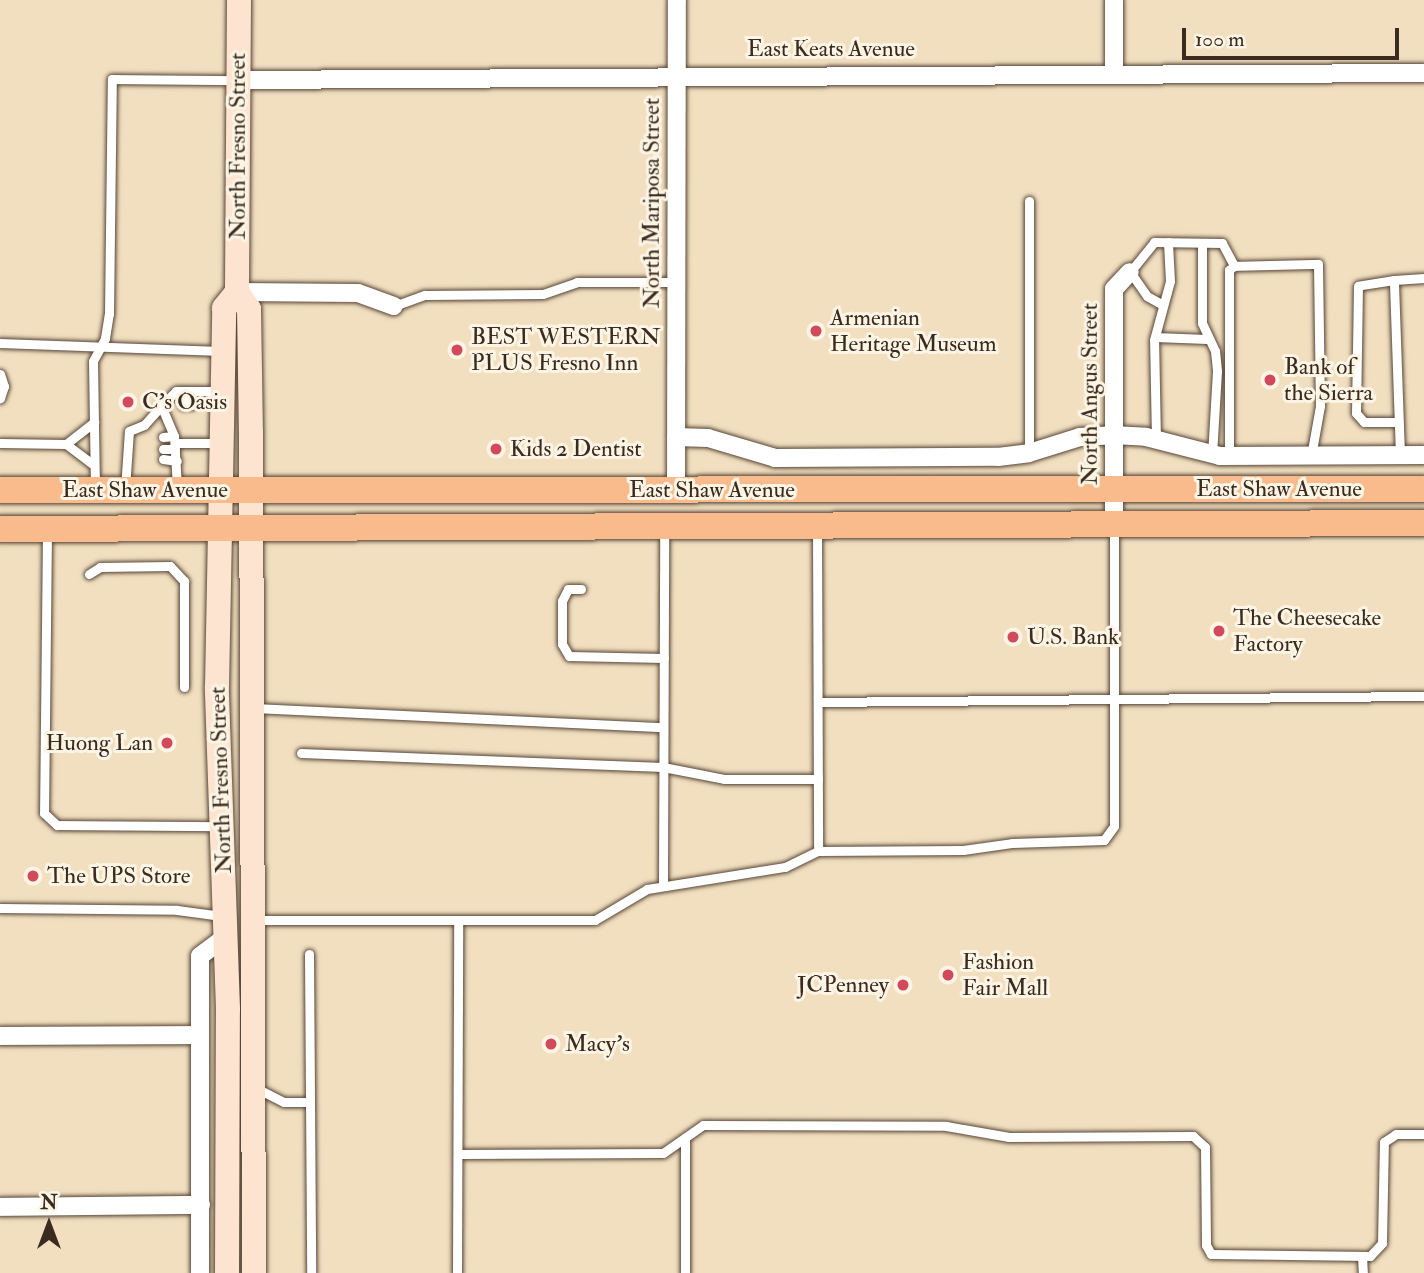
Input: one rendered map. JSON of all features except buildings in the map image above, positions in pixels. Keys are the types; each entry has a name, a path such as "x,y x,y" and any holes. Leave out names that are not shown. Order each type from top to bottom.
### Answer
{"main road":[{"name":"North Fresno Street","path":"239,0 237,292 249,309 254,1273"},
{"name":"North Fresno Street","path":"227,1273 225,927 218,709 224,308 237,292"},
{"name":"East Shaw Avenue","path":"0,490 94,478 125,490 1424,489"},
{"path":"535,526 592,509 661,508 669,505 676,490"},
{"path":"664,525 672,515 688,508 757,507 830,491"},
{"name":"East Shaw Avenue","path":"0,529 1424,523"},
{"path":"222,827 234,835 239,902 252,920"}],"street":[{"name":"North Mariposa Street","path":"676,490 677,0"},
{"path":"1114,0 1114,74"},
{"name":"East Keats Avenue","path":"238,80 677,74 1424,74"},
{"name":"North Angus Street","path":"1114,524 1114,289 1130,272"},
{"path":"237,292 358,293 394,306"},
{"path":"676,436 708,438 775,458 1029,453 1080,437 1114,435 1156,440 1220,455 1424,455"},
{"path":"200,1273 200,956 225,927"},
{"path":"0,1037 200,1035"},
{"path":"0,1207 201,1205"}],"lane":[{"path":"94,478 93,361 109,314 112,79 238,80"},
{"path":"1029,201 1029,453"},
{"path":"1163,306 1147,296 1130,272 1146,248 1154,242 1228,245 1234,266"},
{"path":"1156,440 1155,337 1170,281 1168,242"},
{"path":"1202,243 1202,323 1215,351 1220,455"},
{"path":"1220,455 1228,270 1234,266 1318,264 1320,407 1311,456"},
{"path":"1397,422 1364,422 1356,413 1358,286 1424,278"},
{"path":"1394,281 1400,455"},
{"path":"394,306 425,295 543,294 577,282 676,282"},
{"path":"1155,337 1208,339"},
{"path":"0,342 86,342 99,346 224,351"},
{"path":"0,374 4,386 0,398"},
{"path":"125,490 125,449 132,437 129,431 144,425 176,391 224,391"},
{"path":"187,391 187,405"},
{"path":"161,407 182,439 177,461 177,490"},
{"path":"0,443 66,444 94,422"},
{"path":"163,436 224,443"},
{"path":"177,461 163,454 182,439"},
{"path":"66,444 94,478"},
{"path":"125,449 137,449"},
{"path":"125,461 136,460"},
{"path":"817,524 818,850"},
{"path":"252,920 595,920 639,893 663,885 785,867 818,850 963,850 1012,843 1104,840 1114,825 1114,524"},
{"path":"663,885 664,525"},
{"path":"47,529 44,813 57,825 222,827"},
{"path":"89,574 100,567 170,566 184,581 184,687"},
{"path":"581,589 568,589 562,601 562,645 569,656 664,658"},
{"path":"818,702 1424,696"},
{"path":"252,708 663,727"},
{"path":"301,753 663,767 724,779 818,779"},
{"path":"0,908 177,910 225,927"},
{"path":"457,1273 458,921"},
{"path":"309,954 311,1273"},
{"path":"254,1087 284,1102 310,1102"},
{"path":"458,1154 663,1153 703,1125 946,1126 1009,1137 1193,1136 1205,1147 1208,1252 1363,1256 1375,1255 1381,1248 1384,1142 1396,1134 1424,1134"},
{"path":"685,1138 685,1273"},
{"path":"1363,1256 1363,1273"}],"place":[{"name":"Armenian Heritage Museum","path":"816,331"},
{"name":"BEST WESTERN PLUS Fresno Inn","path":"457,350"},
{"name":"Bank of the Sierra","path":"1270,380"},
{"name":"C's Oasis","path":"128,402"},
{"name":"Kids 2 Dentist","path":"496,449"},
{"name":"The Cheesecake Factory","path":"1219,631"},
{"name":"U.S. Bank","path":"1013,637"},
{"name":"Huong Lan","path":"167,743"},
{"name":"The UPS Store","path":"33,876"},
{"name":"Fashion Fair Mall","path":"948,975"},
{"name":"JCPenney","path":"903,985"},
{"name":"Macy's","path":"551,1044"}]}
